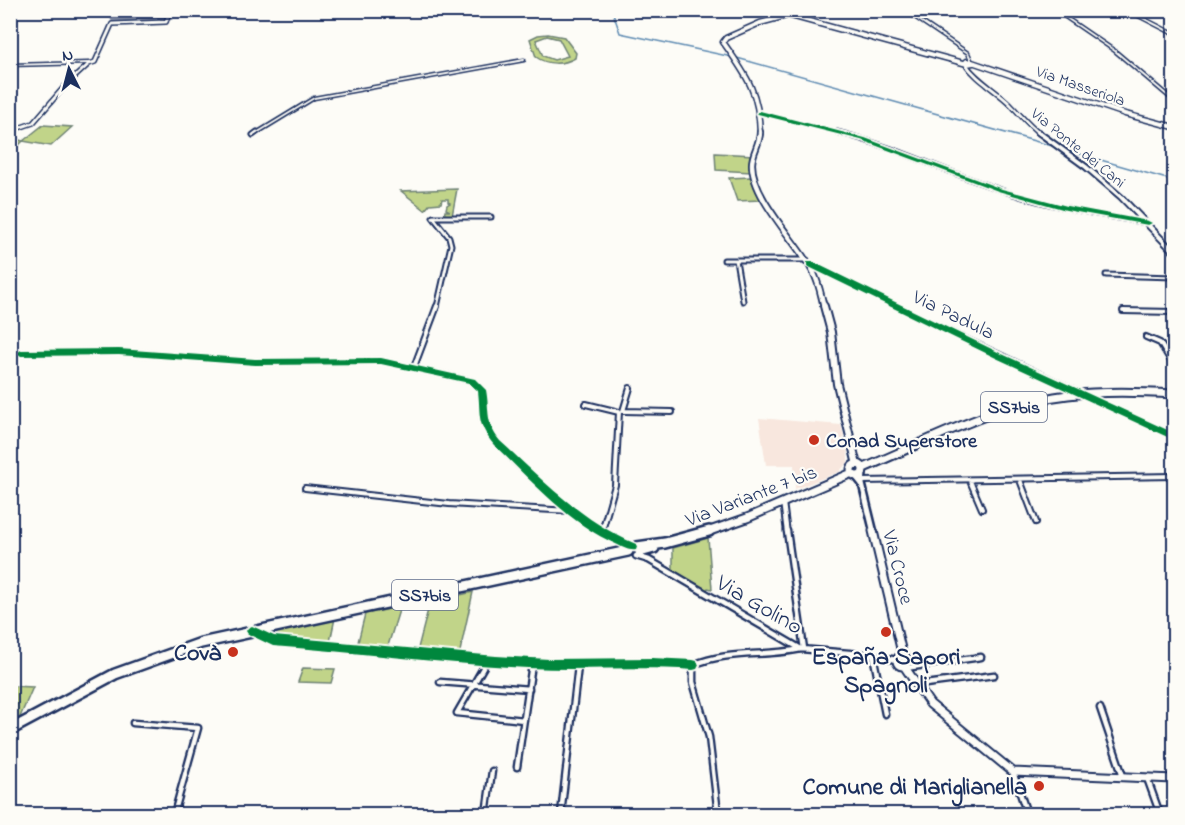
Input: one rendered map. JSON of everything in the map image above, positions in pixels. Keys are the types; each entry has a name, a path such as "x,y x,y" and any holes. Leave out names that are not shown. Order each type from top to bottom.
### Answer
{"main road":[{"name":"Via Masseriola","path":"769,10 958,61 980,64 1125,114 1174,127"},
{"path":"760,112 747,76 723,45 726,38 760,22 786,16"},
{"name":"Via Padula","path":"760,112 760,141 752,163 753,168 767,207 809,262 831,332 837,384 861,474"},
{"name":"SS7bis","path":"861,474 1007,409 1044,399 1082,394 1174,394"},
{"path":"853,473 850,468 861,474"},
{"name":"Via Variante 7 bis","path":"252,631 660,545 708,531 853,473"},
{"name":"SS7bis","path":"10,730 115,674 179,650 252,631"}],"street":[{"path":"10,130 33,123 64,87 95,62 112,24 166,22 170,10"},
{"path":"904,10 968,53 968,62"},
{"path":"1055,10 1115,51 1174,101"},
{"path":"1127,10 1174,34"},
{"path":"253,135 314,98 524,60"},
{"name":"Via Ponte dei Cani","path":"968,62 974,75 1010,104 1030,126 1086,167 1148,223 1174,252"},
{"path":"10,65 91,64"},
{"path":"760,112 863,139 1000,190 1066,208 1148,223"},
{"path":"414,367 440,298 451,244 449,237 434,217 492,217"},
{"path":"724,260 809,262"},
{"path":"736,260 743,301"},
{"name":"Via Padula","path":"809,262 1174,437"},
{"path":"1106,275 1174,277"},
{"path":"1123,310 1174,312"},
{"path":"1146,337 1160,343 1174,366"},
{"path":"21,353 119,352 183,359 255,362 364,360 414,367 472,381 477,384 483,394 483,417 486,430 571,511 634,551"},
{"path":"603,531 615,485 621,412 630,388"},
{"path":"586,404 621,412 672,412"},
{"name":"Via Croce","path":"853,473 861,474 902,663 930,704 1013,772"},
{"path":"861,474 970,481 1174,476"},
{"path":"1020,480 1036,522"},
{"path":"970,481 982,509"},
{"path":"305,488 449,504 571,511"},
{"path":"252,631 273,641 487,661 578,666 653,663 693,666 714,658 782,654 802,649 783,502"},
{"path":"614,555 620,543"},
{"name":"Via Golino","path":"634,551 802,649 873,655 902,663"},
{"path":"873,655 885,714"},
{"path":"902,663 981,657"},
{"path":"487,661 457,713 524,720"},
{"path":"517,767 532,664"},
{"path":"561,814 578,666"},
{"path":"693,666 695,692 709,737 718,814"},
{"path":"916,685 994,675"},
{"path":"440,682 528,689"},
{"path":"1100,708 1123,776"},
{"path":"133,723 198,728 174,814"},
{"path":"486,814 492,771"},
{"path":"1027,814 1013,772 1174,779"},
{"path":"1147,777 1160,814"}],"shaded area":[{"path":"759,418 841,425 848,462 839,472 795,489 794,465 766,465"}],"green space":[{"path":"538,35 564,37 576,53 575,58 555,63 545,62 536,57 530,39","holes":["547,36 559,39 568,56 554,60 543,56 536,40"]},
{"path":"43,125 72,127 51,146 23,141"},
{"path":"11,138 23,141 11,153"},
{"path":"715,153 754,155 751,172 716,170"},
{"path":"751,177 761,200 737,201 729,178"},
{"path":"457,189 452,216 444,216 445,211 450,211 446,209 450,203 448,199 442,199 441,203 430,204 425,210 401,191"},
{"path":"708,538 712,589 708,588 706,591 673,572 673,548"},
{"path":"473,592 459,656 417,652 430,602"},
{"path":"400,607 387,649 357,646 365,614"},
{"path":"335,618 330,642 275,638 278,630"},
{"path":"303,668 335,669 331,683 298,682"},
{"path":"11,686 33,687 20,717 11,724"}],"waterway":[{"path":"612,10 620,33 732,57"},
{"path":"737,58 1056,147"},
{"path":"1066,150 1174,181"}],"runway":[{"path":"118,18 166,16"}],"cycle path":[{"path":"760,113 863,139 1000,190 1066,208 1148,223"},
{"path":"810,264 999,356 1174,437"},
{"path":"21,353 119,352 255,362 381,361 472,381 482,390 485,423 497,443 577,516 613,539 632,547"},
{"path":"252,631 273,641 496,661 549,664 693,665"}],"place":[{"name":"Conad Superstore","path":"814,440"},
{"name":"España Sapori Spagnoli","path":"886,632"},
{"name":"Covà","path":"233,652"},
{"name":"Comune di Mariglianella","path":"1039,786"}]}
